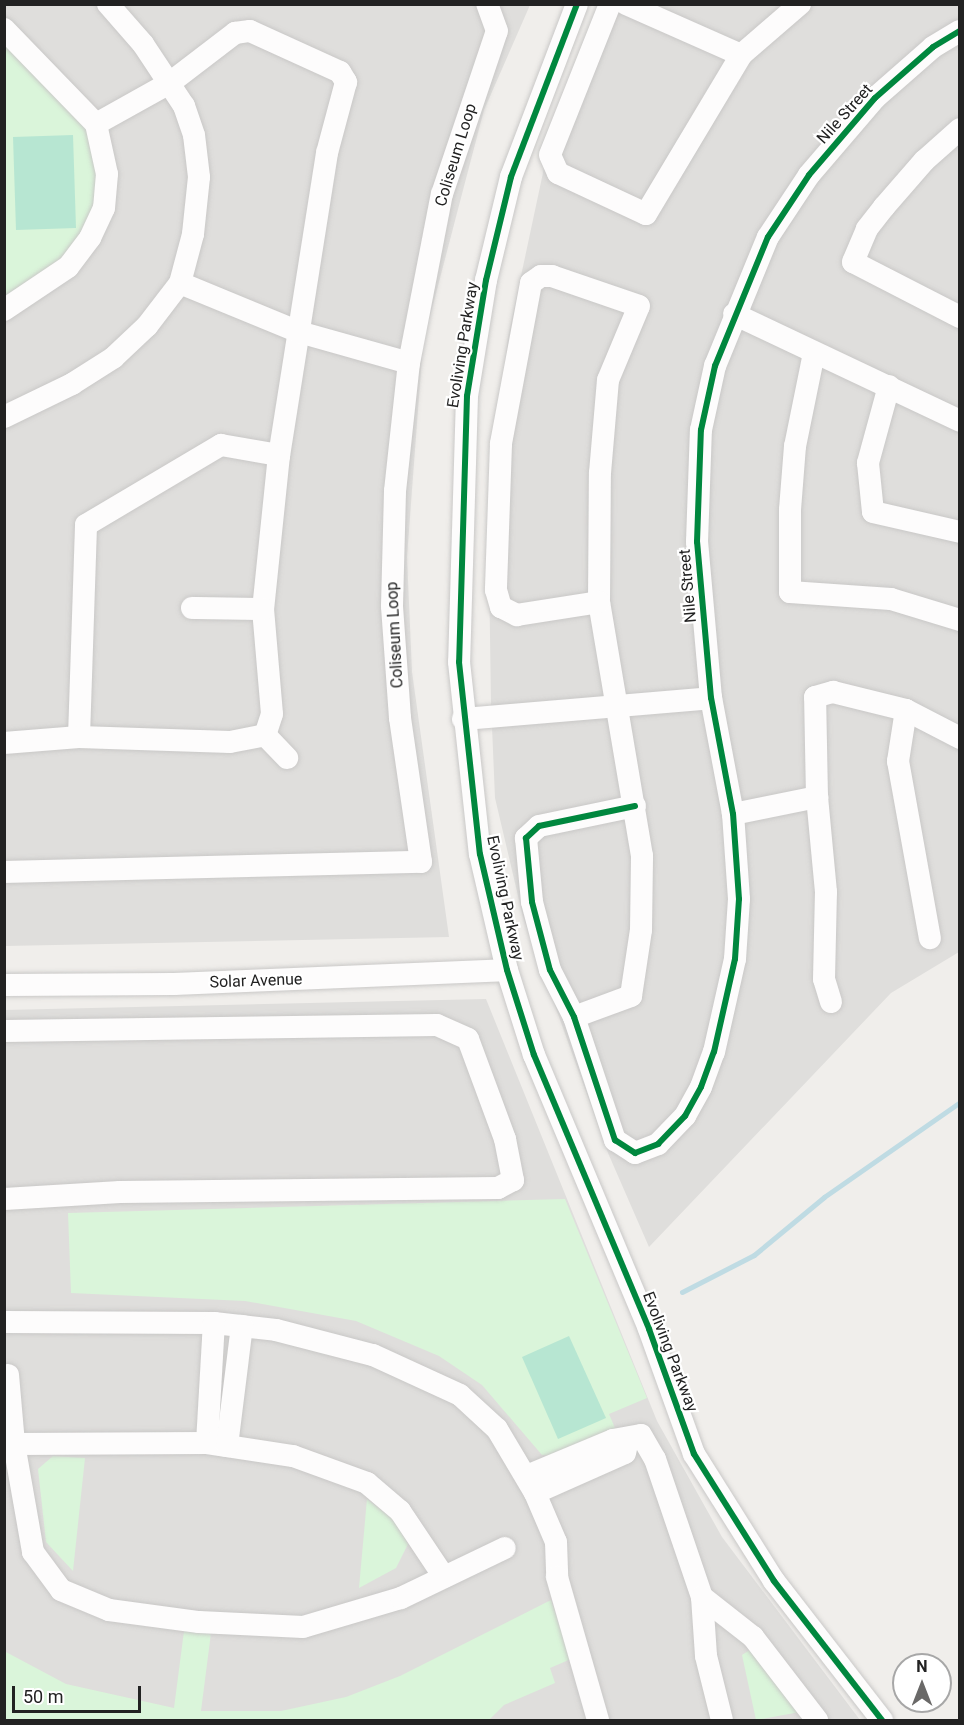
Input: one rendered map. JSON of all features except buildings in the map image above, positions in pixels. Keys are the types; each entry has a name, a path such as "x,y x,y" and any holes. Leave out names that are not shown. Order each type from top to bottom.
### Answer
{"street":[{"path":"4,417 72,384 113,358 147,326 180,283 193,234 199,177 194,135 171,82 108,4"},
{"name":"Coliseum Loop","path":"4,872 421,862 400,718 392,606 394,491 408,363 442,194 497,31 487,4"},
{"name":"Evoliving Parkway","path":"577,4 511,177 486,280 467,396 458,590 463,719 474,820 507,970 534,1055 649,1329 694,1454 774,1581 882,1720"},
{"path":"610,4 550,155 558,173 646,214 741,55 800,4"},
{"path":"626,4 741,55"},
{"path":"4,29 96,124 107,174 105,208 90,238 68,267 4,310"},
{"path":"96,124 171,82 235,33 250,31 340,72 346,82 327,153 279,455 263,609 272,714 265,735"},
{"name":"Nile Street","path":"574,1017 615,1140 635,1153 658,1144 685,1116 714,1052 735,958 739,899 733,814 711,698 697,542 701,430 715,366 734,314 768,237 809,175 875,98 933,47 960,31"},
{"path":"960,129 924,161 884,207 867,230 853,262 960,316"},
{"path":"599,603 517,615 501,607 496,590 501,444 531,284 541,276 552,276 639,306 608,380 600,473 599,603 635,806 642,856 641,930 631,996 574,1017 547,959 532,902 526,838 539,826 635,806"},
{"path":"180,283 299,332 408,363"},
{"path":"734,314 960,421"},
{"path":"814,353 795,446 789,510 790,592 891,599 960,620"},
{"path":"889,386 868,463 873,512 960,532"},
{"path":"79,737 86,525 221,445 279,455"},
{"path":"192,608 263,609"},
{"path":"831,1002 824,979 825,848 817,797 815,697 833,692 906,710 960,738"},
{"path":"463,719 711,698"},
{"path":"906,710 898,761 930,938"},
{"path":"4,743 79,737 230,742 265,735"},
{"path":"265,735 287,758"},
{"path":"733,814 817,797"},
{"name":"Solar Avenue","path":"4,985 174,984 507,970"},
{"path":"4,1031 437,1025 468,1039 505,1139 513,1179 498,1188 120,1192 4,1199"},
{"path":"4,1322 214,1323 242,1326 373,1355 441,1384 489,1420 531,1484 556,1542 557,1577 598,1720"},
{"path":"214,1323 217,1445"},
{"path":"217,1445 242,1326"},
{"path":"8,1375 14,1444 33,1552 61,1590 109,1610 199,1622 303,1627 360,1613 505,1548"},
{"path":"531,1484 613,1440 628,1440 641,1435 655,1459 702,1597 706,1656 722,1720"},
{"path":"14,1444 217,1445 293,1456 366,1483 400,1511 444,1577"},
{"path":"702,1597 753,1637 817,1720"}],"shaded area":[{"path":"4,5 530,5 484,110 423,343 407,557 412,672 449,937 5,946"},
{"path":"607,5 959,5 959,952 891,993 649,1247 608,1153 523,917 495,798 491,703 488,502 508,337 547,154"},
{"path":"486,999 657,1421 722,1537 860,1720 5,1720 4,1010"}],"green space":[{"path":"4,38 92,126 101,175 98,207 61,266 4,302"},
{"path":"73,135 76,228 16,230 13,137"},
{"path":"565,1199 647,1398 609,1414 615,1428 558,1456 542,1455 482,1385 439,1356 356,1321 245,1301 71,1293 68,1213"},
{"path":"569,1336 606,1418 558,1439 522,1357"},
{"path":"53,1456 85,1458 73,1571 46,1542 38,1469"},
{"path":"367,1499 394,1520 408,1544 396,1568 359,1588"},
{"path":"551,1600 571,1659 550,1668 555,1683 504,1705 489,1720 5,1720 4,1651 66,1684 174,1708 184,1631 211,1633 201,1711 281,1711 346,1697 400,1676"},
{"path":"751,1649 805,1711 756,1720 742,1655"}],"waterway":[{"path":"682,1292 754,1255 824,1197 960,1102"}],"cycle path":[{"path":"577,4 511,177 486,280 467,396 459,662 480,854 507,970 534,1055 649,1329 694,1454 774,1581 882,1720"},
{"path":"635,806 539,826 526,838 532,902 550,970 574,1017 615,1140 635,1153 658,1144 685,1116 701,1087 714,1052 735,959 739,899 733,814 711,698 697,542 701,430 715,366 768,237 809,175 875,98 933,47 960,31"}]}
